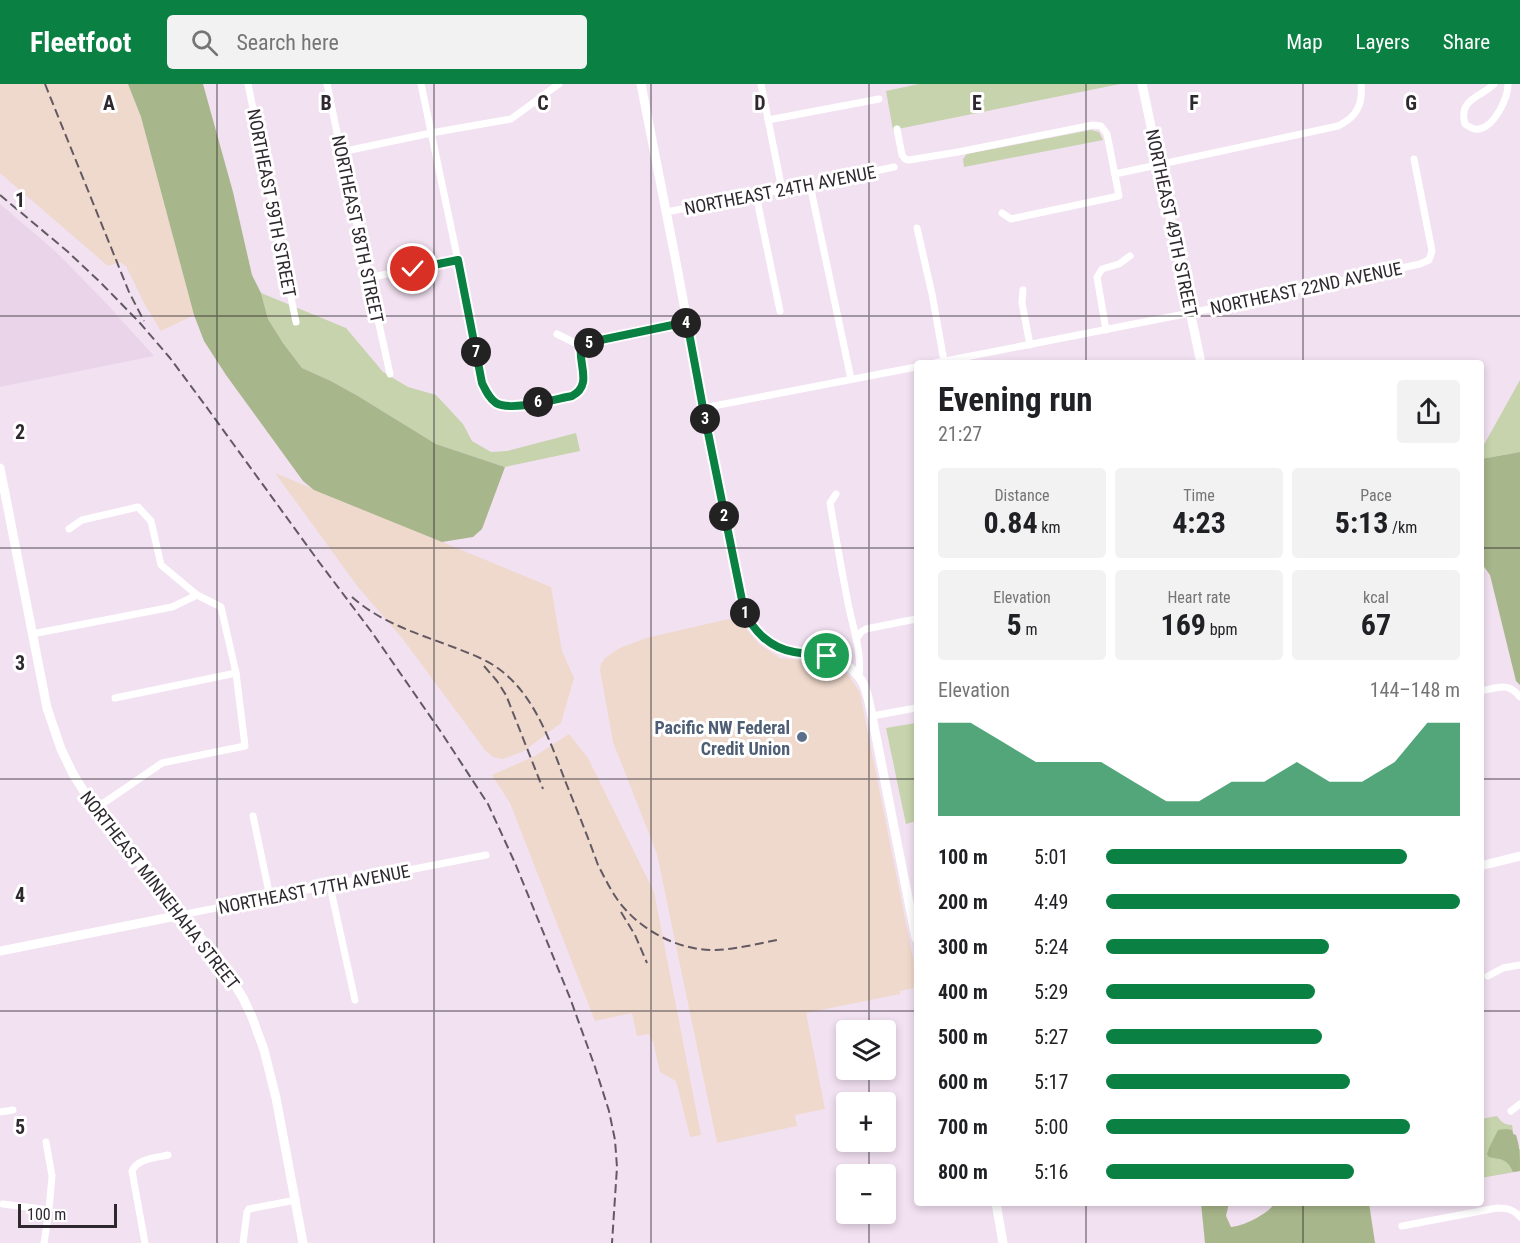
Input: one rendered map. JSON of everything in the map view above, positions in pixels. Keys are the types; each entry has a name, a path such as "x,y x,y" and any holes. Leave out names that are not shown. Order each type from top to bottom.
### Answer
{"street":[{"name":"NORTHEAST 59TH STREET","path":"248,84 296,322"},
{"name":"NORTHEAST 58TH STREET","path":"327,84 390,374"},
{"path":"421,84 482,383 487,394 505,406 572,396 582,388 585,378 580,353 581,346"},
{"path":"340,152 511,119 559,84"},
{"path":"641,84 744,610 753,627 763,638 775,645 793,652 815,654 837,660 859,677 872,716 914,928"},
{"path":"761,84 782,190"},
{"name":"NORTHEAST 49TH STREET","path":"1142,84 1200,360"},
{"path":"1115,174 1338,126 1347,122 1356,112 1362,100 1361,84"},
{"path":"1494,84 1468,103 1464,109 1465,124 1480,129 1488,124 1498,114 1508,84"},
{"path":"768,120 879,99"},
{"path":"897,129 902,155 909,160 1093,125 1101,126 1107,134 1119,196 1011,219 1002,213"},
{"name":"NORTHEAST 22ND AVENUE","path":"949,360 1190,313 1420,264 1429,260 1432,251 1414,159"},
{"name":"NORTHEAST 24TH AVENUE","path":"666,212 894,167"},
{"path":"810,185 851,379"},
{"path":"756,195 780,311"},
{"path":"917,228 944,360"},
{"path":"1106,330 1097,280 1098,274 1102,269 1119,264 1130,256"},
{"path":"368,278 458,260"},
{"path":"1023,290 1022,303 1030,345"},
{"path":"557,334 581,346 687,322"},
{"path":"703,408 914,367"},
{"name":"NORTHEAST MINNEHAHA STREET","path":"0,468 51,722 61,749 73,774 95,809 220,962 232,979 252,1017 264,1050 276,1098 303,1243"},
{"path":"836,494 830,503 837,549 857,639 861,665 859,677"},
{"path":"69,529 82,520 138,507 151,521 161,565 197,595 221,607 236,673 245,746 162,764 95,809"},
{"path":"32,634 172,607 197,595"},
{"path":"857,639 866,629 914,619"},
{"path":"115,698 236,673"},
{"path":"1484,690 1507,686 1520,697"},
{"path":"872,716 914,708"},
{"path":"253,816 270,897"},
{"name":"NORTHEAST 17TH AVENUE","path":"0,951 486,855"},
{"path":"1484,865 1520,856"},
{"path":"330,886 355,1000"},
{"path":"1488,975 1503,968 1520,965"},
{"path":"1511,1111 1520,1104"},
{"path":"0,1112 13,1110"},
{"path":"44,1243 52,1170 46,1142"},
{"path":"145,1243 132,1171 141,1161 168,1155"},
{"path":"243,1243 249,1209 296,1200"},
{"path":"3,1204 49,1210"},
{"path":"997,1206 1003,1243"},
{"path":"1402,1226 1497,1208 1508,1208 1520,1217"}],"shaded area":[{"path":"0,84 128,84 141,117 194,315 161,331 126,266 120,262 108,266 0,173"},
{"path":"0,204 56,252 154,356 0,387"},
{"path":"275,473 551,587 562,651 574,678 561,723 524,751 503,759 493,757 485,750 402,638 358,587"},
{"path":"729,619 743,625 759,644 780,658 834,666 850,677 860,693 914,963 914,988 900,991 900,994 806,1013 825,1109 795,1115 797,1126 717,1143 657,854 613,742 600,670 605,658 620,648 646,638"},
{"path":"569,734 588,758 654,892 701,1135 690,1137 676,1081 660,1072 653,1041 649,1034 637,1036 632,1013 595,1021 510,803 492,775 535,756"}],"green space":[{"path":"128,84 203,84 233,192 252,275 261,293 268,319 302,368 358,396 436,444 505,467 482,529 473,537 442,542 314,490 303,481 204,341 194,315 141,117"},
{"path":"919,84 1120,84 893,130 886,91"},
{"path":"1091,130 1099,132 1103,140 964,167 963,159 967,154"},
{"path":"261,293 346,328 383,372 408,387 436,395 463,424 472,441 491,452 507,451 576,433 580,451 505,467 436,444 358,396 302,368 268,319"},
{"path":"1520,380 1520,452 1484,458 1484,445"},
{"path":"1520,452 1520,685 1516,681 1490,575 1484,567 1484,458"},
{"path":"914,723 914,822 906,824 886,728"},
{"path":"1497,1116 1503,1123 1512,1125 1516,1149 1520,1149 1520,1171 1484,1177 1484,1118"},
{"path":"1498,1130 1512,1130 1516,1135 1520,1171 1513,1172 1506,1162 1489,1157 1487,1154"},
{"path":"1201,1206 1228,1206 1226,1216 1231,1227 1255,1219 1273,1206 1369,1206 1375,1243 1205,1243"}],"railway":[{"path":"45,84 129,292 144,321"},
{"path":"0,195 101,283 170,358 371,631 488,804 515,863 570,998 609,1111 615,1140 617,1167 612,1243"},
{"path":"352,597 366,608 397,625 480,658 512,680 535,711 544,729 598,865 613,893 634,918 666,939 691,948 732,949 777,940"},
{"path":"484,666 506,695 543,789"},
{"path":"621,912 635,935 647,963"}],"place":[{"name":"Pacific NW Federal Credit Union","path":"802,737"}],"route":[{"path":"413,269 458,260 482,383 487,394 505,406 517,406 572,396 577,393 582,388 585,378 580,353 581,346 687,322 744,610 753,627 763,638 775,645 793,652 827,656"}]}
